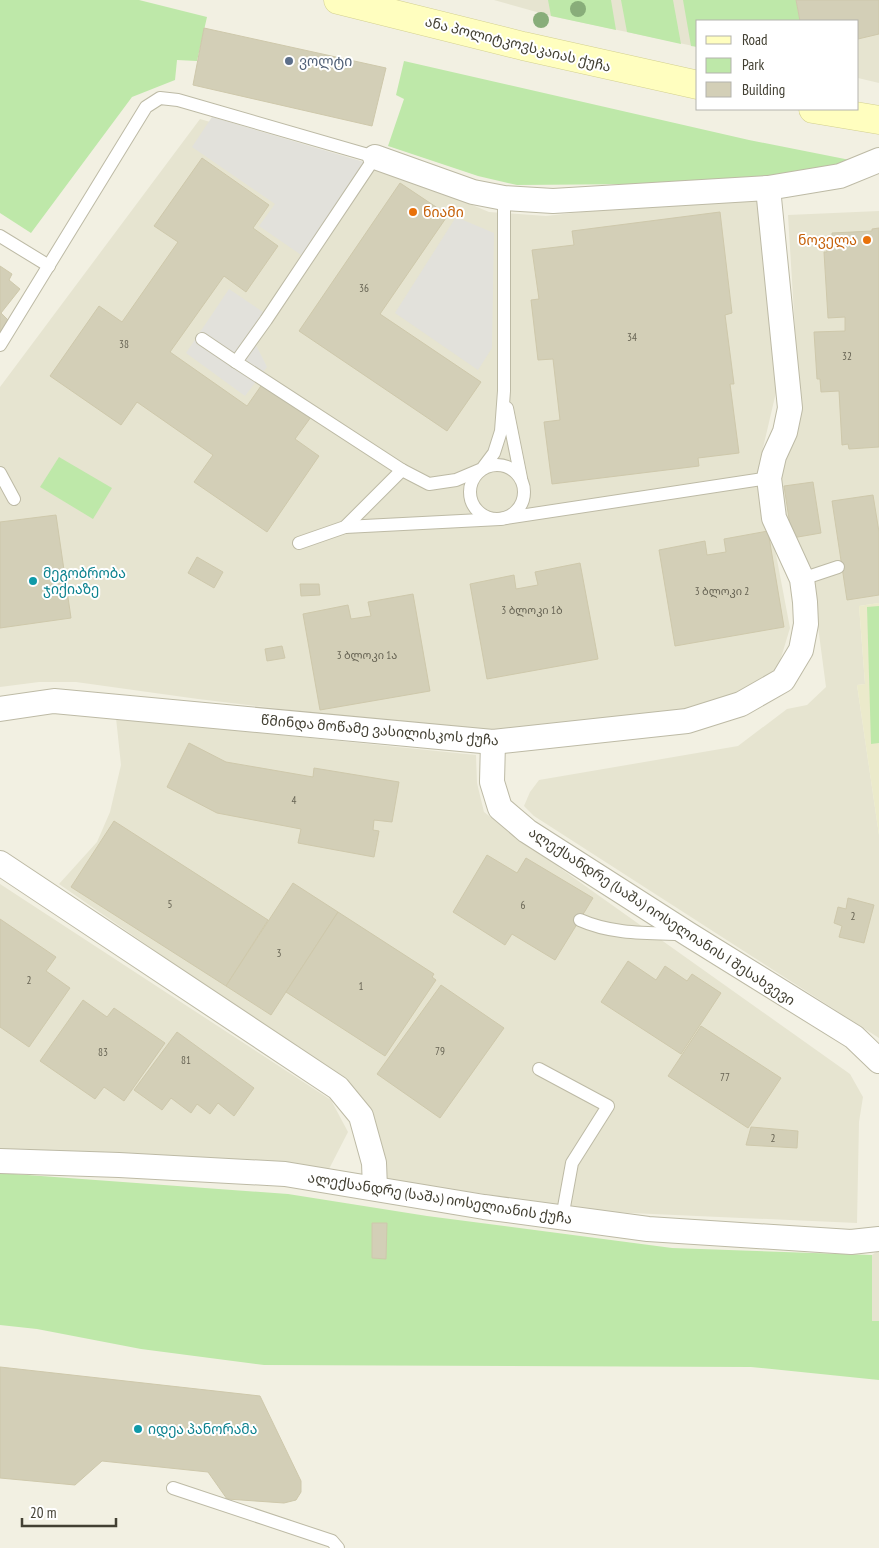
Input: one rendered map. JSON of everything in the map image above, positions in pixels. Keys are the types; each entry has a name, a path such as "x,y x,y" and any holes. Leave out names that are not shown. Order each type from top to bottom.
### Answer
{"street":[{"name":"ანა პოლიტკოვსკაიას ქუჩა","path":"338,0 533,48 696,85"},
{"path":"819,110 879,120"},
{"path":"375,157 473,192 504,198 553,202 768,188 840,176 879,160"},
{"name":"წმინდა მოწამე ვასილისკოს ქუჩა","path":"0,710 54,701 493,742 687,721 741,704 783,680 801,650 806,624 802,579 774,518 769,478 774,456 785,432 790,408 768,188"},
{"name":"ალექსანდრე (საშა) იოსელიანის I შესახვევი","path":"493,742 492,782 500,808 527,831 854,1037 879,1061"},
{"path":"0,864 338,1088 361,1116 374,1163 375,1188"},
{"name":"ალექსანდრე (საშა) იოსელიანის ქუჩა","path":"0,1161 285,1174 484,1207 668,1230 851,1242 879,1239"}],"lane":[{"path":"0,345 146,107 160,98 178,100 375,157 236,362"},
{"path":"504,198 504,391 501,431 494,453 472,483 470,492 472,501 483,515 500,519 516,512 522,504 524,496 524,487 504,391"},
{"path":"0,236 48,266"},
{"path":"202,339 402,470 429,484 456,480 490,466 508,467 521,478"},
{"path":"345,527 402,470"},
{"path":"0,473 14,498"},
{"path":"299,543 345,527 500,519 769,478"},
{"path":"802,579 838,567"},
{"path":"580,920 593,926 623,932 688,934"},
{"path":"539,1069 608,1106 572,1163 562,1218"},
{"path":"173,1488 332,1541 338,1548"}],"shaded area":[{"path":"494,0 879,0 879,83 859,78 859,20 696,20 696,47 551,16"},
{"path":"212,117 371,164 307,259 259,226 275,204 192,147"},
{"path":"200,119 415,181 489,212 546,216 759,192 777,388 759,465 790,628 777,671 738,711 549,741 198,699 76,682 39,682 0,687 0,387"},
{"path":"879,211 879,603 859,606 865,684 857,685 879,835 879,1038 534,816 524,806 530,792 539,780 738,746 787,709 807,705 826,687 817,619 787,532 778,478 800,412 788,215"},
{"path":"456,217 494,233 492,348 478,370 395,313"},
{"path":"229,289 263,312 255,343 267,367 245,396 186,353"},
{"path":"879,603 879,835 857,685 865,684 859,606"},
{"path":"116,718 476,755 477,783 484,812 850,1074 863,1097 859,1122 857,1223 608,1212 387,1180 380,1141 337,1077 59,884 97,842 110,812 121,765"},
{"path":"0,884 331,1100 348,1132 329,1169 0,1150"},
{"path":"879,1250 879,1321 872,1321 872,1255"}],"green space":[{"path":"0,0 139,0 207,17 197,61 177,60 175,80 132,97 31,233 0,213"},
{"path":"548,0 611,0 616,30 551,16"},
{"path":"621,0 673,0 681,44 627,32"},
{"path":"683,0 796,0 800,20 696,20 696,47 691,46"},
{"path":"404,61 749,140 850,160 849,165 777,183 517,185 478,176 388,146 404,99 396,95"},
{"path":"59,457 112,488 93,519 40,487"},
{"path":"879,606 879,743 871,744 867,607"},
{"path":"0,1173 288,1194 427,1216 672,1248 872,1255 872,1321 879,1321 879,1380 751,1367 264,1365 141,1349 37,1329 0,1325"}],"building":[{"path":"796,0 879,0 879,34 859,39 859,20 800,20"},
{"path":"204,28 386,68 372,126 193,85"},
{"path":"202,158 269,205 253,228 278,246 246,292 224,276 170,352 247,406 263,383 311,417 295,439 319,456 267,532 194,482 213,455 137,402 121,425 50,376 99,306 122,322 178,242 154,226"},
{"path":"400,183 448,215 380,314 481,382 447,431 299,331"},
{"path":"720,212 732,313 725,315 734,384 730,384 739,453 698,458 699,466 552,484 544,422 560,420 553,359 538,360 531,300 539,299 532,250 574,245 572,231"},
{"path":"879,228 879,447 849,449 848,444 842,445 839,391 821,392 820,379 817,379 814,332 845,331 845,317 828,318 824,252 827,252 826,239 832,239 832,233 872,231 872,229"},
{"path":"0,266 12,274 9,280 20,289 1,313 10,322 0,332"},
{"path":"813,482 821,533 792,538 784,486"},
{"path":"873,495 879,532 879,595 847,600 832,501"},
{"name":"მეგობრობა ჯიქიაზე","path":"56,515 71,618 0,628 0,522"},
{"path":"768,531 784,627 675,646 659,550 705,541 707,555 726,552 724,539"},
{"path":"197,557 223,572 214,588 188,573"},
{"path":"580,563 598,659 487,679 470,584 514,575 516,589 538,585 535,572"},
{"path":"300,584 319,584 320,595 301,596"},
{"path":"413,594 430,691 320,710 303,614 348,605 351,619 371,616 368,602"},
{"path":"282,646 285,658 267,661 265,649"},
{"path":"189,743 226,762 313,777 314,768 399,782 392,822 374,820 373,830 379,831 374,857 298,843 301,829 217,813 167,787"},
{"path":"114,821 268,920 226,986 71,887"},
{"path":"487,855 517,873 526,858 593,898 555,960 512,934 505,945 453,912"},
{"path":"293,883 338,912 271,1015 226,986"},
{"path":"848,898 874,905 864,943 839,937 842,926 834,923 838,907 846,909"},
{"path":"338,912 434,974 432,977 436,980 385,1056 286,992"},
{"path":"0,919 56,957 46,971 70,988 29,1047 0,1027"},
{"path":"628,961 656,980 665,966 687,981 692,974 721,993 681,1054 601,1002"},
{"path":"441,985 504,1028 440,1118 377,1074"},
{"path":"83,1000 107,1017 114,1008 165,1043 124,1101 104,1087 95,1099 40,1061"},
{"path":"701,1026 781,1078 748,1128 668,1076"},
{"path":"177,1032 254,1088 234,1116 218,1103 210,1114 197,1104 191,1113 171,1098 162,1110 134,1090"},
{"path":"751,1127 798,1131 797,1148 746,1145"},
{"path":"372,1223 387,1223 386,1259 372,1258"},
{"name":"იდეა პანორამა","path":"0,1367 260,1396 301,1481 301,1492 296,1500 284,1503 227,1499 208,1472 102,1461 75,1485 0,1478"}],"place":[{"name":"ვოლტი","path":"289,61"},
{"name":"ნიამი","path":"413,212"},
{"name":"ნოველა","path":"867,240"},
{"name":"მეგობრობა ჯიქიაზე","path":"33,581"},
{"name":"იდეა პანორამა","path":"138,1429"}]}
